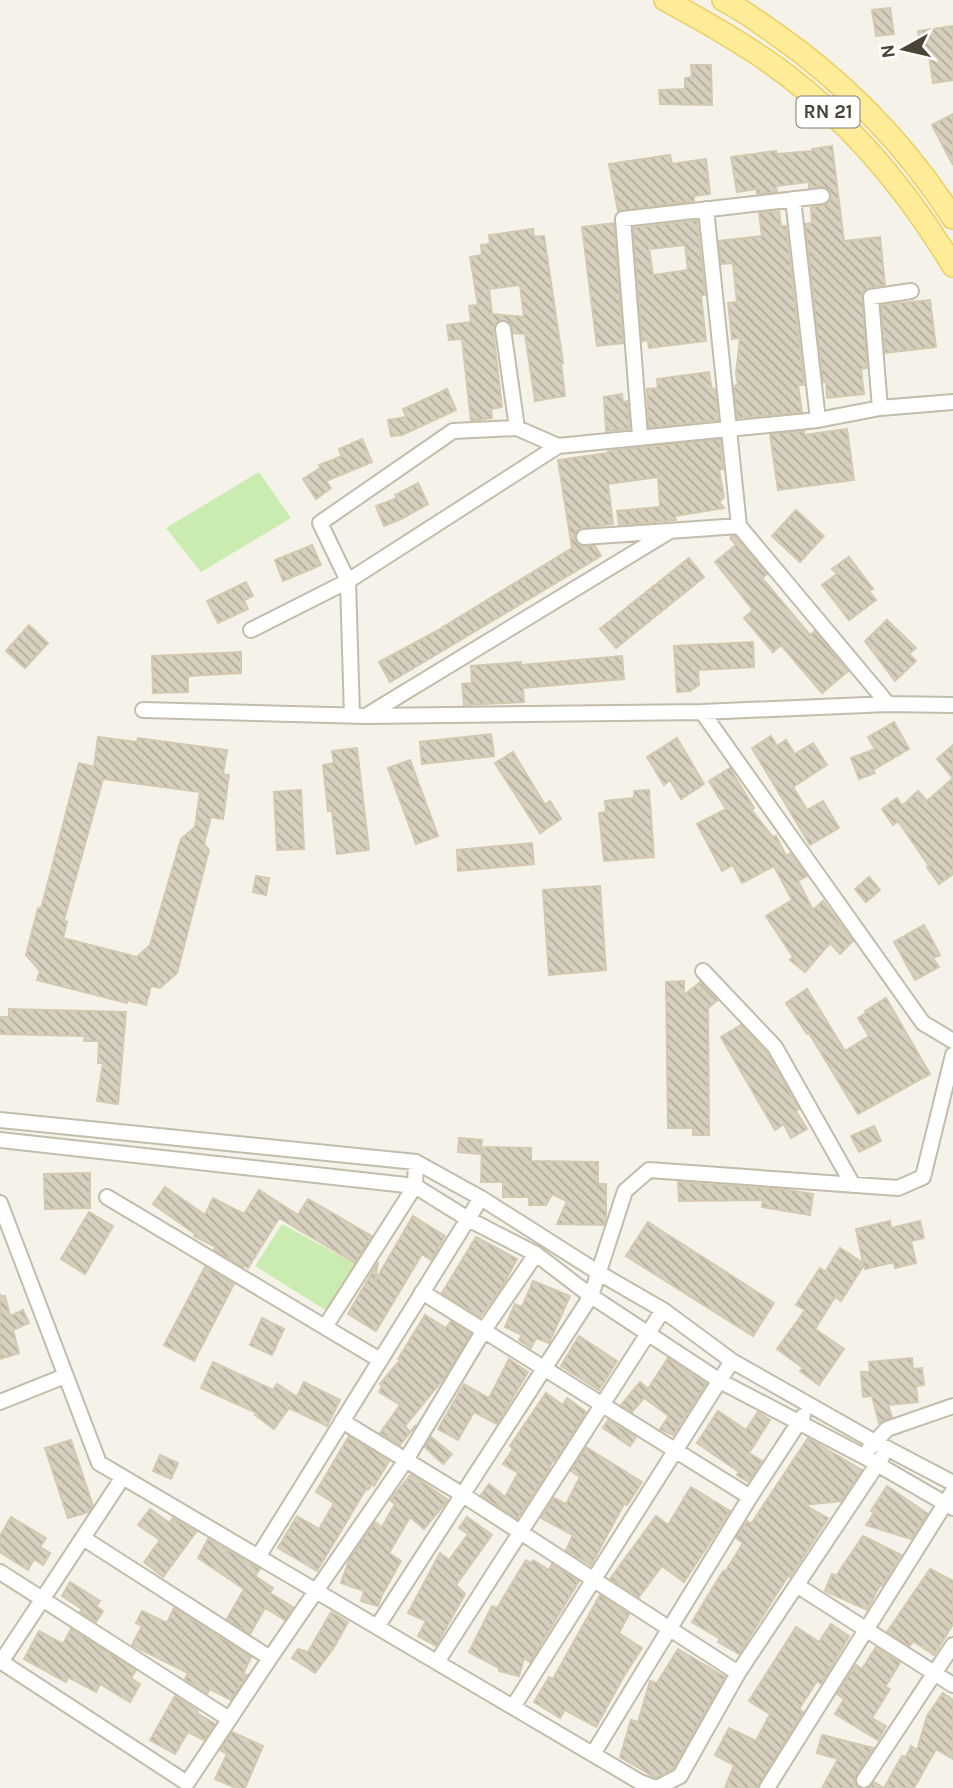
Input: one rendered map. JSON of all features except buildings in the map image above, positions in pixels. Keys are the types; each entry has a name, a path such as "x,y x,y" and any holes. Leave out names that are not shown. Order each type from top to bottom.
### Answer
{"main road":[{"name":"RN 21","path":"665,0 716,27 785,73 841,123 910,201 953,266"},
{"name":"RN 21","path":"723,0 736,6 799,50 862,105 918,168 953,218"}],"street":[{"path":"640,436 622,219 822,196"},
{"path":"793,199 818,420"},
{"path":"706,209 739,526 888,704"},
{"path":"880,408 871,297 911,291"},
{"path":"503,329 517,428"},
{"path":"251,630 348,581 558,446 818,420 880,408 953,402"},
{"path":"359,716 348,581 320,523 453,431 517,428 558,446"},
{"path":"584,537 739,526"},
{"path":"359,716 670,531"},
{"path":"143,710 359,716 702,712 888,704 953,705"},
{"path":"702,712 923,1023 953,1041"},
{"path":"703,971 775,1047 853,1185"},
{"path":"377,1627 591,1296 625,1191 649,1170 898,1188 923,1177 953,1055"},
{"path":"0,1120 416,1161 663,1310 733,1361 881,1446 953,1483"},
{"path":"0,1140 415,1186 468,1219 536,1254 591,1296 720,1381 950,1501 766,1788"},
{"path":"325,1327 415,1186 416,1161"},
{"path":"107,1197 380,1360"},
{"path":"258,1557 481,1198"},
{"path":"0,1203 99,1463 640,1782 657,1788 680,1776 738,1673 877,1465 887,1429 953,1406"},
{"path":"123,1477 1,1662 187,1783 406,1460 484,1330 536,1254"},
{"path":"422,1292 750,1497"},
{"path":"437,1662 663,1310"},
{"path":"513,1707 733,1361"},
{"path":"0,1402 65,1376"},
{"path":"593,1754 750,1497 810,1406"},
{"path":"342,1421 463,1495 738,1673"},
{"path":"863,1456 881,1446"},
{"path":"83,1538 270,1658"},
{"path":"0,1572 229,1719"},
{"path":"798,1586 953,1685"},
{"path":"864,1780 953,1645"}],"green space":[{"path":"259,472 291,518 201,572 166,528"},
{"path":"282,1224 357,1265 327,1311 255,1266"}]}
